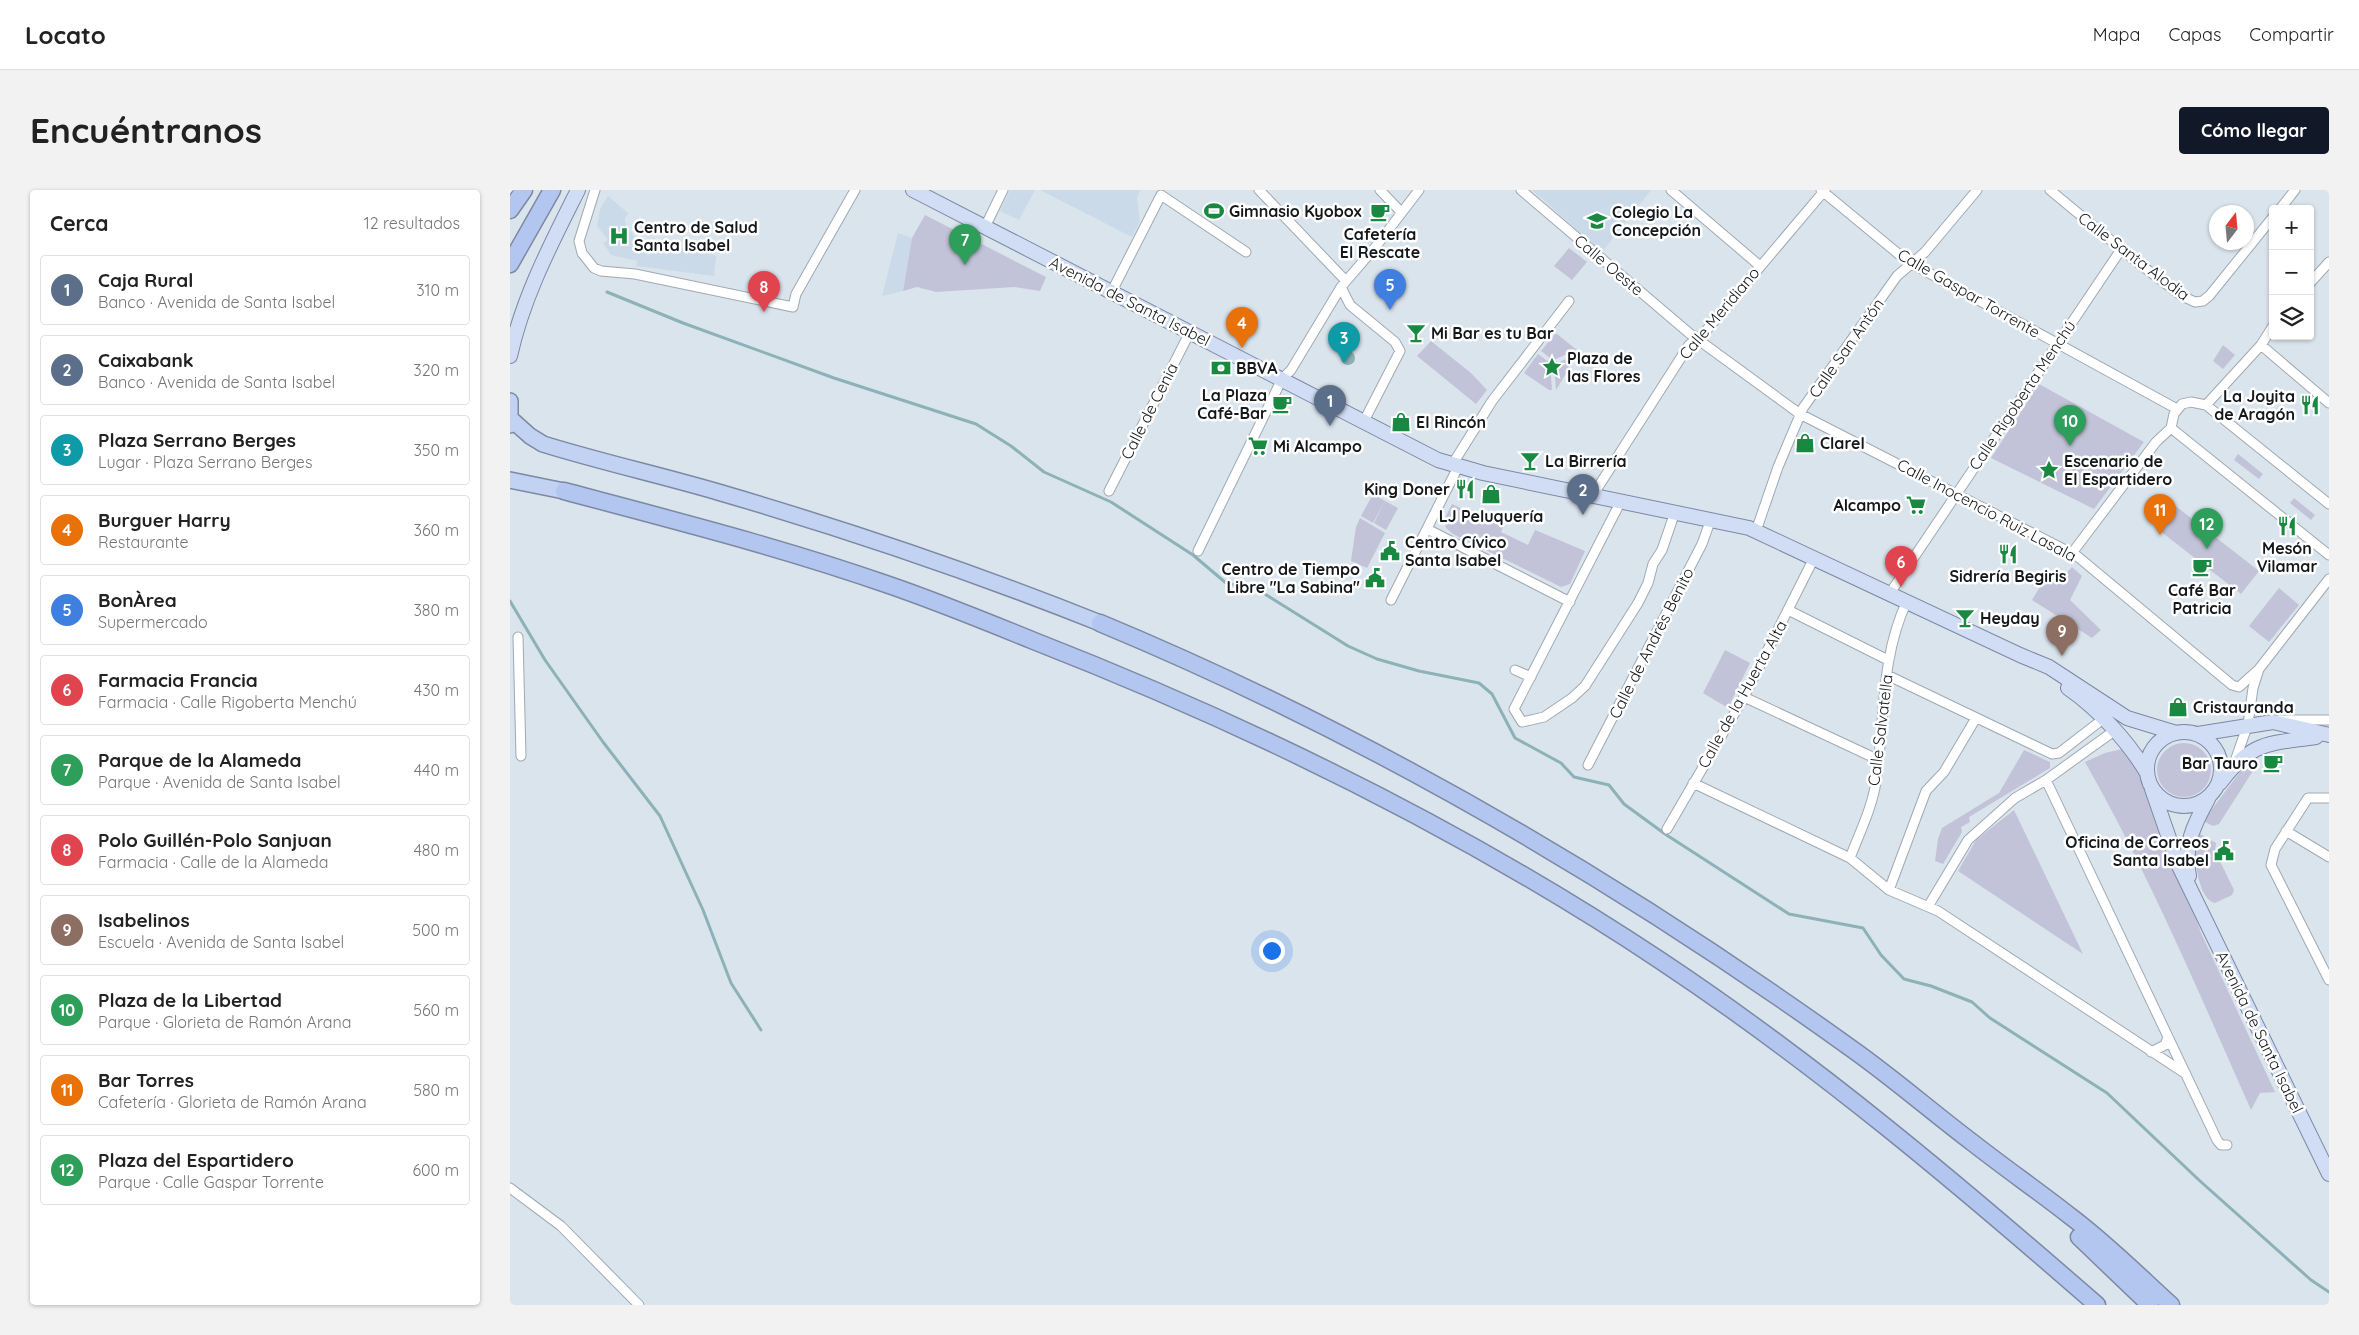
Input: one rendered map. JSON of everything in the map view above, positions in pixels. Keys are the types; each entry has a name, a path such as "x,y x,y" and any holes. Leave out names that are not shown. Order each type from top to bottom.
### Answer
{"highway":[{"path":"510,210 524,190"},
{"path":"510,264 552,190"},
{"path":"510,401 510,422 543,444 682,481 848,531 965,571 1100,623 1249,688 1402,765 1516,829 1726,960 1854,1050 2018,1179 2071,1217 2171,1305"},
{"path":"510,480 564,491 740,538 835,567 926,598 1126,677 1254,733 1402,807 1596,920 1747,1021 1913,1148 2097,1305"},
{"path":"2018,1179 2150,1305"},
{"path":"2063,1276 2083,1305"}],"main road":[{"path":"510,356 517,325 528,295 578,190"},
{"name":"Avenida de Santa Isabel","path":"913,190 1455,466 1710,519 1756,531 2020,655 2050,667 2127,718 2176,733"},
{"name":"Avenida de Santa Isabel","path":"2020,655 2078,695 2132,751 2147,773"},
{"path":"2273,722 2329,735 2274,742 2253,751 2234,766 2208,799 2186,807 2174,806 2163,801 2152,789 2147,773 2148,758 2156,745 2176,733 2198,734 2248,724 2273,722"},
{"path":"2198,734 2210,742 2217,751 2221,762 2220,783"},
{"name":"Avenida de Santa Isabel","path":"2152,789 2178,864 2329,1174"},
{"name":"Avenida de Santa Isabel","path":"2191,889 2186,854 2188,842 2208,799"}],"street":[{"path":"595,190 580,237 579,246 590,264 600,271 635,274 793,307 796,294 855,190"},
{"path":"985,227 1003,190"},
{"path":"1259,190 1343,284 1350,305 1395,342 1400,351 1364,421"},
{"path":"1380,190 1401,212"},
{"path":"1198,551 1282,379 1290,373 1343,284 1377,245 1419,190"},
{"name":"Calle Oeste","path":"1521,190 1697,339"},
{"path":"1671,190 1760,266"},
{"name":"Calle San Antón","path":"1756,531 1776,472 1800,414 1897,276 1925,252 1977,190"},
{"name":"Calle Santa Alodia","path":"2050,190 2137,262 2182,296 2195,302 2203,300 2210,295 2269,222"},
{"path":"2283,205 2295,190"},
{"name":"Calle Meridiano","path":"1593,495 1689,345 1697,339 1823,191"},
{"name":"Calle Gaspar Torrente","path":"1823,191 1911,264 2177,409"},
{"path":"1112,291 1160,195 1246,252"},
{"name":"Calle Rigoberta Menchú","path":"1890,593 2056,343 2122,248"},
{"path":"2314,279 2329,262"},
{"path":"1391,600 1427,529 1455,466 1492,401 1569,301"},
{"path":"1331,303 1350,305"},
{"name":"Calle de Cenia","path":"1109,490 1190,332"},
{"path":"2206,405 2261,345 2269,332"},
{"name":"Calle Inocencio Ruiz Lasala","path":"1697,339 1800,414 2072,553 2232,685 2241,686 2259,669"},
{"path":"2261,345 2329,403"},
{"path":"2072,553 2156,442 2171,428 2177,409 2186,402 2206,405 2329,504"},
{"path":"2171,428 2329,555"},
{"path":"1621,501 1514,708 1522,722 1544,717 1572,698 1585,686 1638,603 1648,583 1653,564 1662,550 1674,512"},
{"name":"Calle de Andrés Benito","path":"1588,765 1702,544 1710,519"},
{"path":"1427,529 1570,602"},
{"name":"Calle de la Huerta Alta","path":"1666,829 1744,697 1814,558"},
{"path":"2234,766 2248,724 2253,688 2259,669 2329,579"},
{"name":"Calle Salvatella","path":"1850,858 1874,791 1879,760 1888,660 1895,628 1906,602"},
{"path":"1788,610 1888,660"},
{"path":"518,637 520,756"},
{"path":"1515,670 1530,677"},
{"path":"1887,675 2052,754 2059,753 2103,719"},
{"path":"1744,697 1879,760"},
{"path":"1889,890 1926,791 1944,772 1976,718"},
{"path":"2273,722 2282,719 2329,720"},
{"path":"1929,905 1968,840 2000,809 2032,787 2046,780 2114,731"},
{"path":"510,733 520,733"},
{"path":"2046,780 2217,1140 2221,1145 2227,1145"},
{"path":"1693,783 1850,858 1889,890 1929,905 2186,1074"},
{"path":"2329,798 2308,798 2272,854 2272,870 2329,980"},
{"path":"2286,831 2329,857"},
{"path":"2152,1052 2164,1045 2168,1037"},
{"path":"510,1188 561,1226 639,1305"}],"shaded area":[{"path":"1010,190 1035,190 1019,220 1000,211"},
{"path":"1040,190 1140,190 1137,198 1140,221 1132,237"},
{"name":"Colegio La Concepción","path":"1532,190 1651,190 1602,252"},
{"name":"Centro de Salud Santa Isabel","path":"608,196 628,213 625,219 626,226 636,239 650,244 694,250 696,244 716,256 714,276 636,266 637,261 611,255 603,243 608,240 597,226 600,209"},
{"path":"925,215 1046,277 1040,291 1014,287 936,292 917,287 903,291 912,238"},
{"path":"898,233 912,238 903,291 882,296"},
{"path":"1569,248 1587,262 1572,280 1554,266"},
{"path":"1555,334 1577,350 1553,360 1541,351"},
{"path":"1431,341 1471,373 1487,390 1476,404 1417,356"},
{"path":"2223,345 2235,355 2223,369 2213,361"},
{"path":"1345,351 1351,351 1355,358 1351,365 1345,365 1341,361 1341,355"},
{"path":"1538,354 1550,363 1552,390 1549,390 1524,373"},
{"path":"1578,354 1556,390 1555,369 1564,360"},
{"path":"2039,384 2144,442 2094,509 1991,458"},
{"path":"2238,454 2263,474 2259,479 2234,460"},
{"path":"1373,494 1385,501 1373,523 1361,516"},
{"path":"2294,498 2315,515 2311,520 2290,503"},
{"path":"1385,501 1398,508 1386,530 1374,523"},
{"path":"1452,504 1503,527 1501,532 1528,545 1535,530 1585,551 1570,584 1561,587 1453,534 1446,528 1444,520"},
{"path":"2173,504 2259,571 2241,594 2155,527"},
{"path":"1360,518 1385,533 1367,568 1351,561 1356,527"},
{"path":"2072,567 2082,576 2070,600 2101,630 2092,638 2032,600 2044,580 2057,583"},
{"path":"2279,588 2299,605 2269,642 2249,626"},
{"path":"1725,650 1750,663 1728,708 1703,693"},
{"path":"2184,743 2194,745 2203,751 2209,760 2211,770 2209,780 2203,789 2194,795 2184,797 2174,795 2165,789 2159,780 2157,770 2159,760 2165,751 2174,745"},
{"path":"2122,749 2137,766 2202,935 2275,1092 2260,1093 2251,1110 2152,890 2085,762 2105,753"},
{"path":"2024,750 2050,762 2050,768 1969,817 1970,822 1961,827 1962,832 1943,864 1935,861 1938,839 1942,828 1999,793"},
{"path":"2257,756 2258,763 2219,824 2213,826 2203,821 2243,768"},
{"path":"2014,810 2083,954 1958,871 1976,840"},
{"path":"2200,834 2216,843 2215,851 2234,890 2232,895 2215,903 2209,900 2204,893 2197,873 2196,850"}],"waterway":[{"path":"607,292 683,323 834,378 976,424 1011,446 1044,472 1111,502 1193,555 1226,583 1260,591 1348,646 1377,659 1419,671 1479,683 1492,694 1515,738 1561,763 1574,777 1609,785 1624,804 1665,834 1789,914 1863,928 1881,955 1904,979 1931,986 1972,1002 1990,1018 2107,1093 2200,1181 2311,1280 2329,1292"},
{"path":"510,601 545,660 603,742 660,816 703,910 731,983 761,1030"}],"place":[{"name":"Gimnasio Kyobox","path":"1214,211"},
{"name":"Cafetería El Rescate","path":"1380,212"},
{"name":"Colegio La Concepción","path":"1597,221"},
{"name":"Centro de Salud Santa Isabel","path":"619,236"},
{"name":"Parque de la Alameda","path":"965,265"},
{"name":"BonÀrea","path":"1390,310"},
{"name":"Polo Guillén-Polo Sanjuan","path":"764,312"},
{"name":"Mi Bar es tu Bar","path":"1416,333"},
{"name":"Burguer Harry","path":"1242,348"},
{"name":"Plaza Serrano Berges","path":"1344,363"},
{"name":"Plaza de las Flores","path":"1552,367"},
{"name":"BBVA","path":"1221,368"},
{"name":"La Plaza Café-Bar","path":"1282,404"},
{"name":"La Joyita de Aragón","path":"2310,405"},
{"name":"El Rincón","path":"1401,422"},
{"name":"Caja Rural","path":"1330,426"},
{"name":"Clarel","path":"1805,443"},
{"name":"Mi Alcampo","path":"1258,446"},
{"name":"Plaza de la Libertad","path":"2070,446"},
{"name":"La Birrería","path":"1530,461"},
{"name":"Escenario de El Espartidero","path":"2049,470"},
{"name":"King Doner","path":"1465,489"},
{"name":"LJ Peluquería","path":"1491,494"},
{"name":"Alcampo","path":"1916,505"},
{"name":"Caixabank","path":"1583,515"},
{"name":"Mesón Vilamar","path":"2287,526"},
{"name":"Bar Torres","path":"2160,535"},
{"name":"Plaza del Espartidero","path":"2207,549"},
{"name":"Centro Cívico Santa Isabel","path":"1390,551"},
{"name":"Sidrería Begiris","path":"2008,554"},
{"name":"Café Bar Patricia","path":"2202,567"},
{"name":"Centro de Tiempo Libre \"La Sabina\"","path":"1375,578"},
{"name":"Farmacia Francia","path":"1901,587"},
{"name":"Heyday","path":"1965,618"},
{"name":"Isabelinos","path":"2062,656"},
{"name":"Cristauranda","path":"2178,707"},
{"name":"Bar Tauro","path":"2273,763"},
{"name":"Oficina de Correos Santa Isabel","path":"2224,851"}]}
